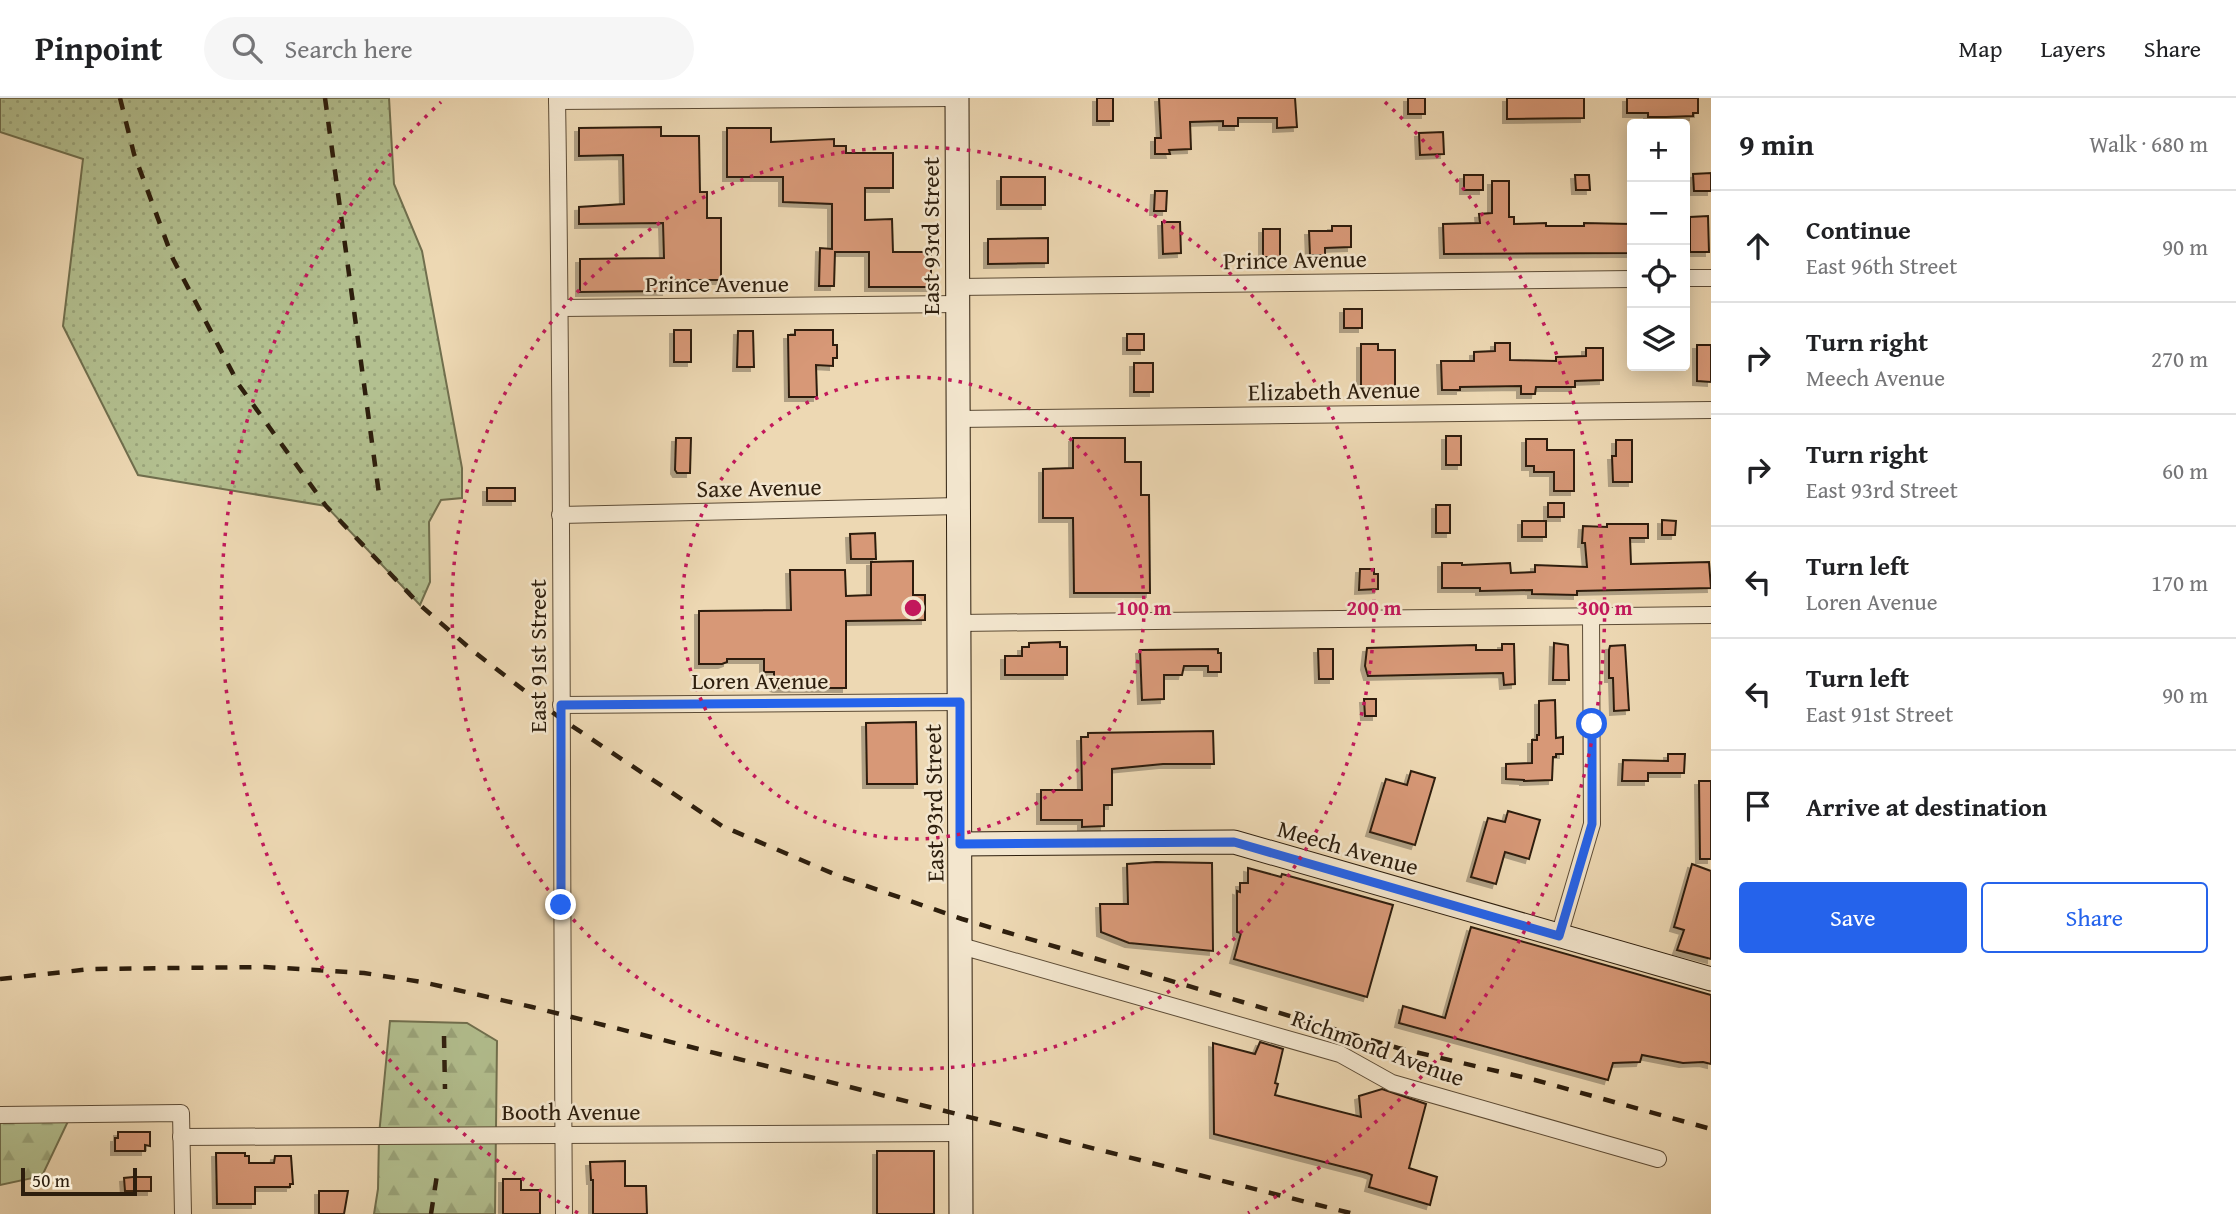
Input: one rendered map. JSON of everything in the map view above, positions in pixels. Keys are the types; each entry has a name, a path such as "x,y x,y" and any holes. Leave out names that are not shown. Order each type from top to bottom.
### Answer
{"main road":[{"name":"East 93rd Street","path":"957,98 961,1214"},
{"name":"Meech Avenue","path":"960,844 1234,842 1711,979"}],"street":[{"path":"557,99 950,98"},
{"name":"East 91st Street","path":"557,99 561,308 564,1214"},
{"path":"1690,278 1711,278"},
{"name":"Prince Avenue","path":"561,308 1627,279"},
{"name":"Elizabeth Avenue","path":"958,419 1711,410"},
{"name":"Saxe Avenue","path":"561,514 959,506"},
{"path":"959,623 1711,615"},
{"path":"1559,936 1592,824 1591,616"},
{"name":"Loren Avenue","path":"561,705 960,702"},
{"name":"Richmond Avenue","path":"961,947 1340,1054 1392,1083 1658,1159"},
{"path":"0,1115 181,1113 183,1214"},
{"name":"Booth Avenue","path":"181,1137 962,1133"}],"green space":[{"path":"0,98 389,98 394,184 422,251 462,468 462,498 441,500 429,522 430,582 420,605 326,506 138,475 63,326 83,159 0,132"},
{"path":"390,1021 467,1023 497,1041 495,1214 374,1214"},
{"path":"0,1115 71,1115 42,1176 0,1185"}],"building":[{"path":"1097,98 1113,98 1113,121 1097,121"},
{"path":"1159,98 1295,98 1297,127 1277,128 1277,118 1238,118 1238,126 1223,126 1223,121 1190,122 1191,149 1155,154 1155,138 1161,138"},
{"path":"1408,98 1425,98 1425,114 1408,114"},
{"path":"1507,98 1584,98 1584,118 1507,119"},
{"path":"1627,98 1698,98 1698,113 1693,113 1693,116 1648,117 1648,113 1627,113"},
{"path":"661,127 661,136 699,136 700,192 707,192 707,218 721,218 721,280 665,280 666,291 580,292 580,259 664,258 663,223 579,224 579,207 624,204 623,155 579,156 579,128"},
{"path":"727,128 771,128 771,142 834,139 834,146 846,146 846,153 893,153 893,188 865,188 865,220 892,219 893,252 931,252 931,287 869,287 869,252 835,252 834,286 819,286 820,248 832,249 832,204 783,202 783,177 727,177"},
{"path":"1443,132 1444,154 1420,155 1419,133"},
{"path":"1711,173 1711,191 1694,191 1693,174"},
{"path":"1464,175 1483,175 1483,190 1464,190"},
{"path":"1575,175 1589,175 1590,190 1576,190"},
{"path":"1001,177 1045,177 1045,205 1001,205"},
{"path":"1492,181 1509,181 1509,217 1514,217 1514,224 1627,224 1627,253 1444,254 1443,224 1480,223 1479,214 1492,213"},
{"path":"1155,191 1167,191 1166,211 1154,211"},
{"path":"1708,216 1709,252 1690,252 1690,217"},
{"path":"1162,222 1180,222 1181,253 1163,254"},
{"path":"1332,226 1351,226 1351,247 1325,248 1325,255 1310,255 1309,231 1332,231"},
{"path":"1263,229 1280,229 1280,257 1263,257"},
{"path":"1048,238 1048,263 988,264 988,239"},
{"path":"1344,309 1362,309 1362,328 1344,328"},
{"path":"674,330 691,330 691,362 674,362"},
{"path":"795,330 833,330 833,345 837,345 837,358 833,358 833,366 816,365 817,397 789,397 788,335 795,335"},
{"path":"738,331 753,331 754,367 737,367"},
{"path":"1127,334 1144,334 1144,350 1127,350"},
{"path":"1495,343 1510,343 1510,360 1556,361 1556,357 1586,356 1586,348 1603,348 1603,380 1575,381 1575,387 1536,387 1535,394 1521,394 1521,386 1442,390 1441,361 1474,361 1474,352 1495,351"},
{"path":"1361,344 1378,344 1378,350 1395,350 1395,393 1361,392"},
{"path":"1697,345 1711,345 1711,382 1697,381"},
{"path":"1134,363 1153,363 1153,392 1134,392"},
{"path":"1446,436 1461,436 1461,465 1446,465"},
{"path":"676,438 691,438 690,473 677,473 675,470"},
{"path":"1073,438 1125,438 1125,462 1141,462 1141,495 1149,495 1150,593 1074,593 1073,518 1043,518 1043,469 1073,468"},
{"path":"1526,439 1547,439 1547,450 1574,450 1574,491 1554,491 1554,472 1534,472 1534,466 1526,466"},
{"path":"1616,440 1632,440 1632,482 1613,482 1612,456 1616,456"},
{"path":"487,488 515,488 515,501 487,501"},
{"path":"1548,503 1564,503 1564,517 1548,517"},
{"path":"1436,505 1450,505 1450,533 1436,533"},
{"path":"1662,520 1676,521 1675,535 1662,535"},
{"path":"1522,521 1546,521 1546,537 1522,537"},
{"path":"1607,524 1648,524 1648,538 1630,538 1631,564 1709,562 1711,588 1577,591 1577,595 1532,594 1532,590 1480,591 1480,588 1442,588 1442,563 1510,563 1511,573 1535,572 1535,565 1587,567 1585,543 1582,543 1583,526 1607,527"},
{"path":"875,533 876,559 851,559 850,534"},
{"path":"913,561 913,595 925,595 925,620 846,621 846,688 774,687 774,672 764,672 764,659 727,659 727,662 722,664 699,664 699,611 791,610 790,570 845,570 846,596 871,595 871,562"},
{"path":"1360,569 1374,569 1374,574 1378,574 1378,589 1359,590"},
{"path":"1060,642 1060,647 1067,647 1067,675 1005,675 1005,656 1022,656 1022,647 1029,647 1029,643"},
{"path":"1554,643 1568,645 1569,680 1553,680"},
{"path":"1502,644 1514,644 1515,684 1504,685 1503,673 1368,676 1365,666 1367,648 1476,645 1476,650 1502,650"},
{"path":"1625,645 1629,710 1614,711 1613,678 1609,678 1609,650 1610,646"},
{"path":"1218,649 1218,653 1221,653 1221,672 1208,672 1208,666 1184,666 1182,675 1164,675 1164,699 1142,700 1140,650"},
{"path":"1318,649 1333,649 1333,679 1319,679"},
{"path":"1364,699 1376,699 1376,716 1365,716"},
{"path":"1555,700 1556,738 1563,737 1563,754 1553,757 1552,780 1506,779 1506,764 1532,763 1532,740 1537,740 1539,735 1539,701"},
{"path":"916,722 917,784 867,784 866,723"},
{"path":"1213,731 1214,764 1163,764 1112,769 1112,805 1104,805 1104,826 1082,827 1082,820 1041,820 1041,790 1082,790 1081,737 1088,737 1088,733"},
{"path":"1668,754 1685,754 1684,773 1648,773 1648,781 1622,781 1623,760 1668,761"},
{"path":"1411,771 1435,778 1415,845 1370,832 1386,779 1407,785"},
{"path":"1699,781 1711,781 1711,859 1700,859"},
{"path":"1508,811 1540,820 1529,859 1505,852 1496,884 1471,877 1488,818 1505,822"},
{"path":"1212,863 1213,951 1129,943 1101,932 1100,904 1128,904 1127,864"},
{"path":"1692,864 1711,871 1711,959 1677,950 1684,930 1674,927"},
{"path":"1248,868 1281,877 1282,874 1393,905 1367,997 1234,959 1241,933 1237,932 1237,891 1240,892 1240,883 1248,883"},
{"path":"1471,927 1711,995 1711,1064 1683,1063 1642,1055 1640,1062 1613,1063 1608,1080 1399,1023 1403,1006 1445,1018"},
{"path":"1260,1042 1283,1049 1275,1095 1361,1117 1359,1096 1382,1089 1426,1104 1409,1168 1437,1177 1430,1205 1369,1187 1372,1175 1367,1173 1214,1134 1213,1043 1255,1054"},
{"path":"118,1132 150,1132 150,1146 145,1145 145,1151 115,1151"},
{"path":"877,1151 934,1151 934,1214 877,1214"},
{"path":"216,1153 245,1153 245,1156 249,1156 249,1163 274,1163 275,1156 291,1156 293,1184 290,1184 290,1187 255,1187 255,1204 217,1204"},
{"path":"625,1161 625,1186 646,1186 647,1214 593,1214 590,1162"},
{"path":"151,1177 151,1191 125,1191 124,1178"},
{"path":"503,1179 521,1179 521,1190 540,1190 540,1214 503,1214"},
{"path":"319,1191 348,1191 344,1214 319,1214"}],"railway":[{"path":"120,98 134,154 173,259 239,385 326,506 420,605 473,651 560,718 722,826 841,877 962,919 1398,1048 1535,1080 1711,1129"},
{"path":"325,98 379,494"},
{"path":"0,979 91,969 265,967 364,973 422,982 532,1007 1354,1214"},
{"path":"444,1036 445,1089"},
{"path":"431,1214 437,1175"}],"route":[{"path":"561,905 561,705 960,702 960,844 1234,842 1559,936 1592,824 1592,724"}]}
